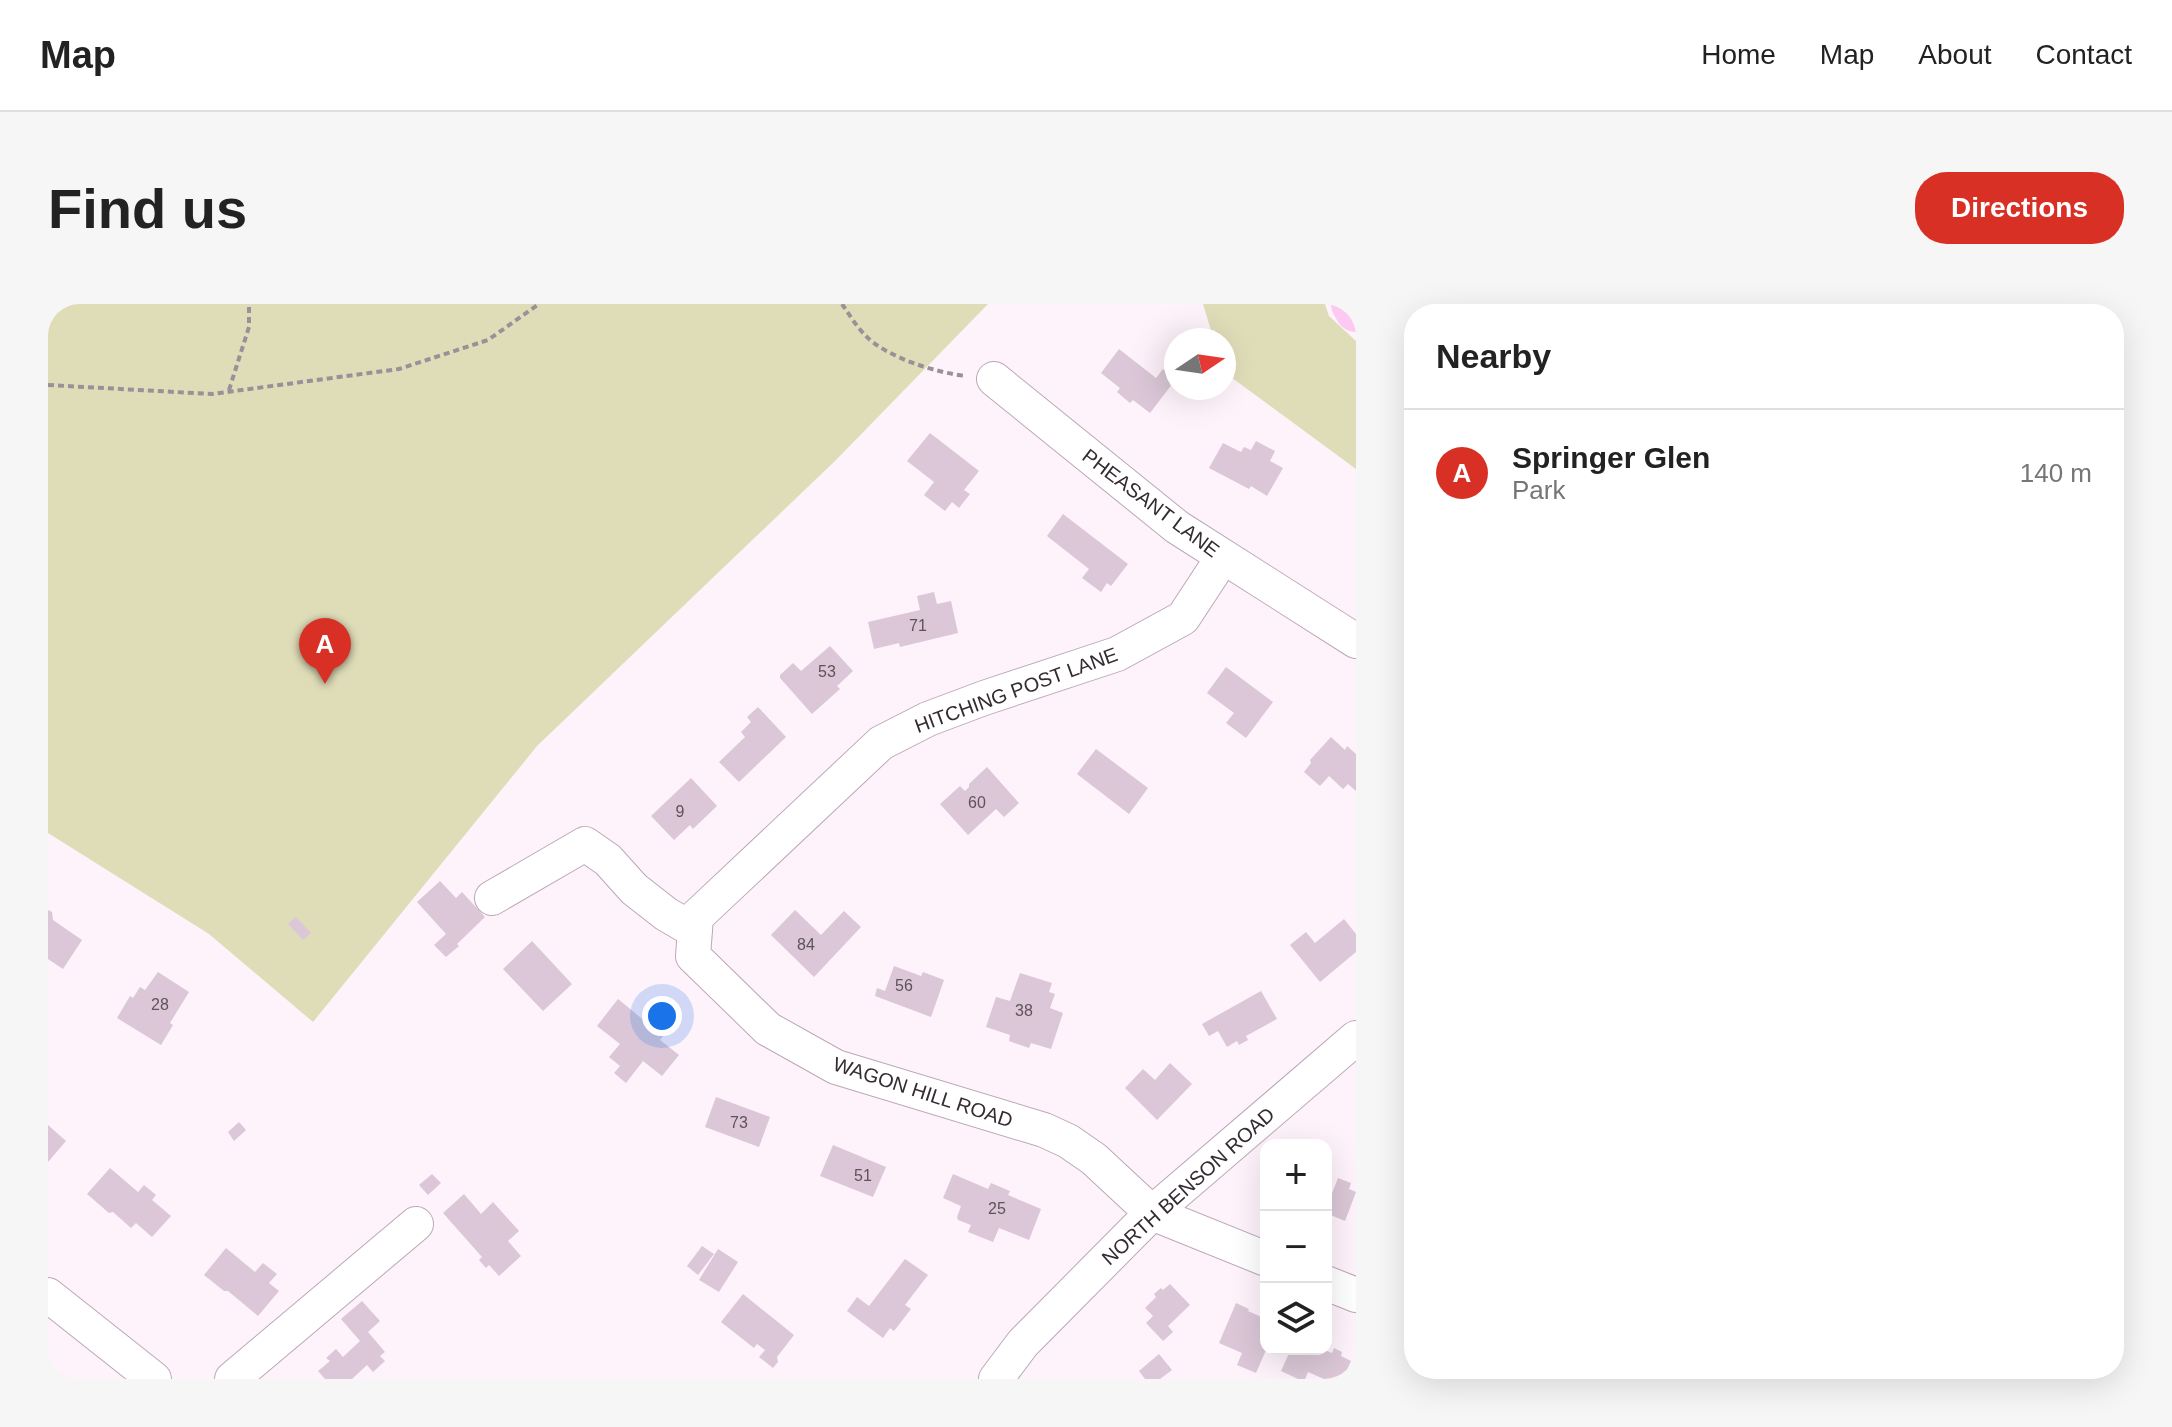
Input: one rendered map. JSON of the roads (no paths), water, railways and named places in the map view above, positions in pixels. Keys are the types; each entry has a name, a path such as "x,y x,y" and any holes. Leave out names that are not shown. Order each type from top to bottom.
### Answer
{"street":[{"name":"PHEASANT LANE","path":"994,379 1177,527 1356,641"},
{"name":"HITCHING POST LANE","path":"696,924 881,743 928,719 1117,654 1183,618 1223,557"},
{"path":"492,898 585,844 608,860 634,889 666,914 696,924"},
{"name":"WAGON HILL ROAD","path":"696,924 693,956 768,1029 836,1067 1044,1130 1068,1141 1094,1159 1152,1213"},
{"name":"NORTH BENSON ROAD","path":"996,1379 1023,1343 1152,1213 1356,1038"},
{"path":"1152,1213 1260,1257"},
{"path":"232,1379 416,1224"},
{"path":"1332,1285 1356,1295"},
{"path":"48,1295 154,1379"}],"waterway":[{"path":"1352,304 1356,311"}],"place":[{"name":"Springer Glen","path":"325,684"}]}
